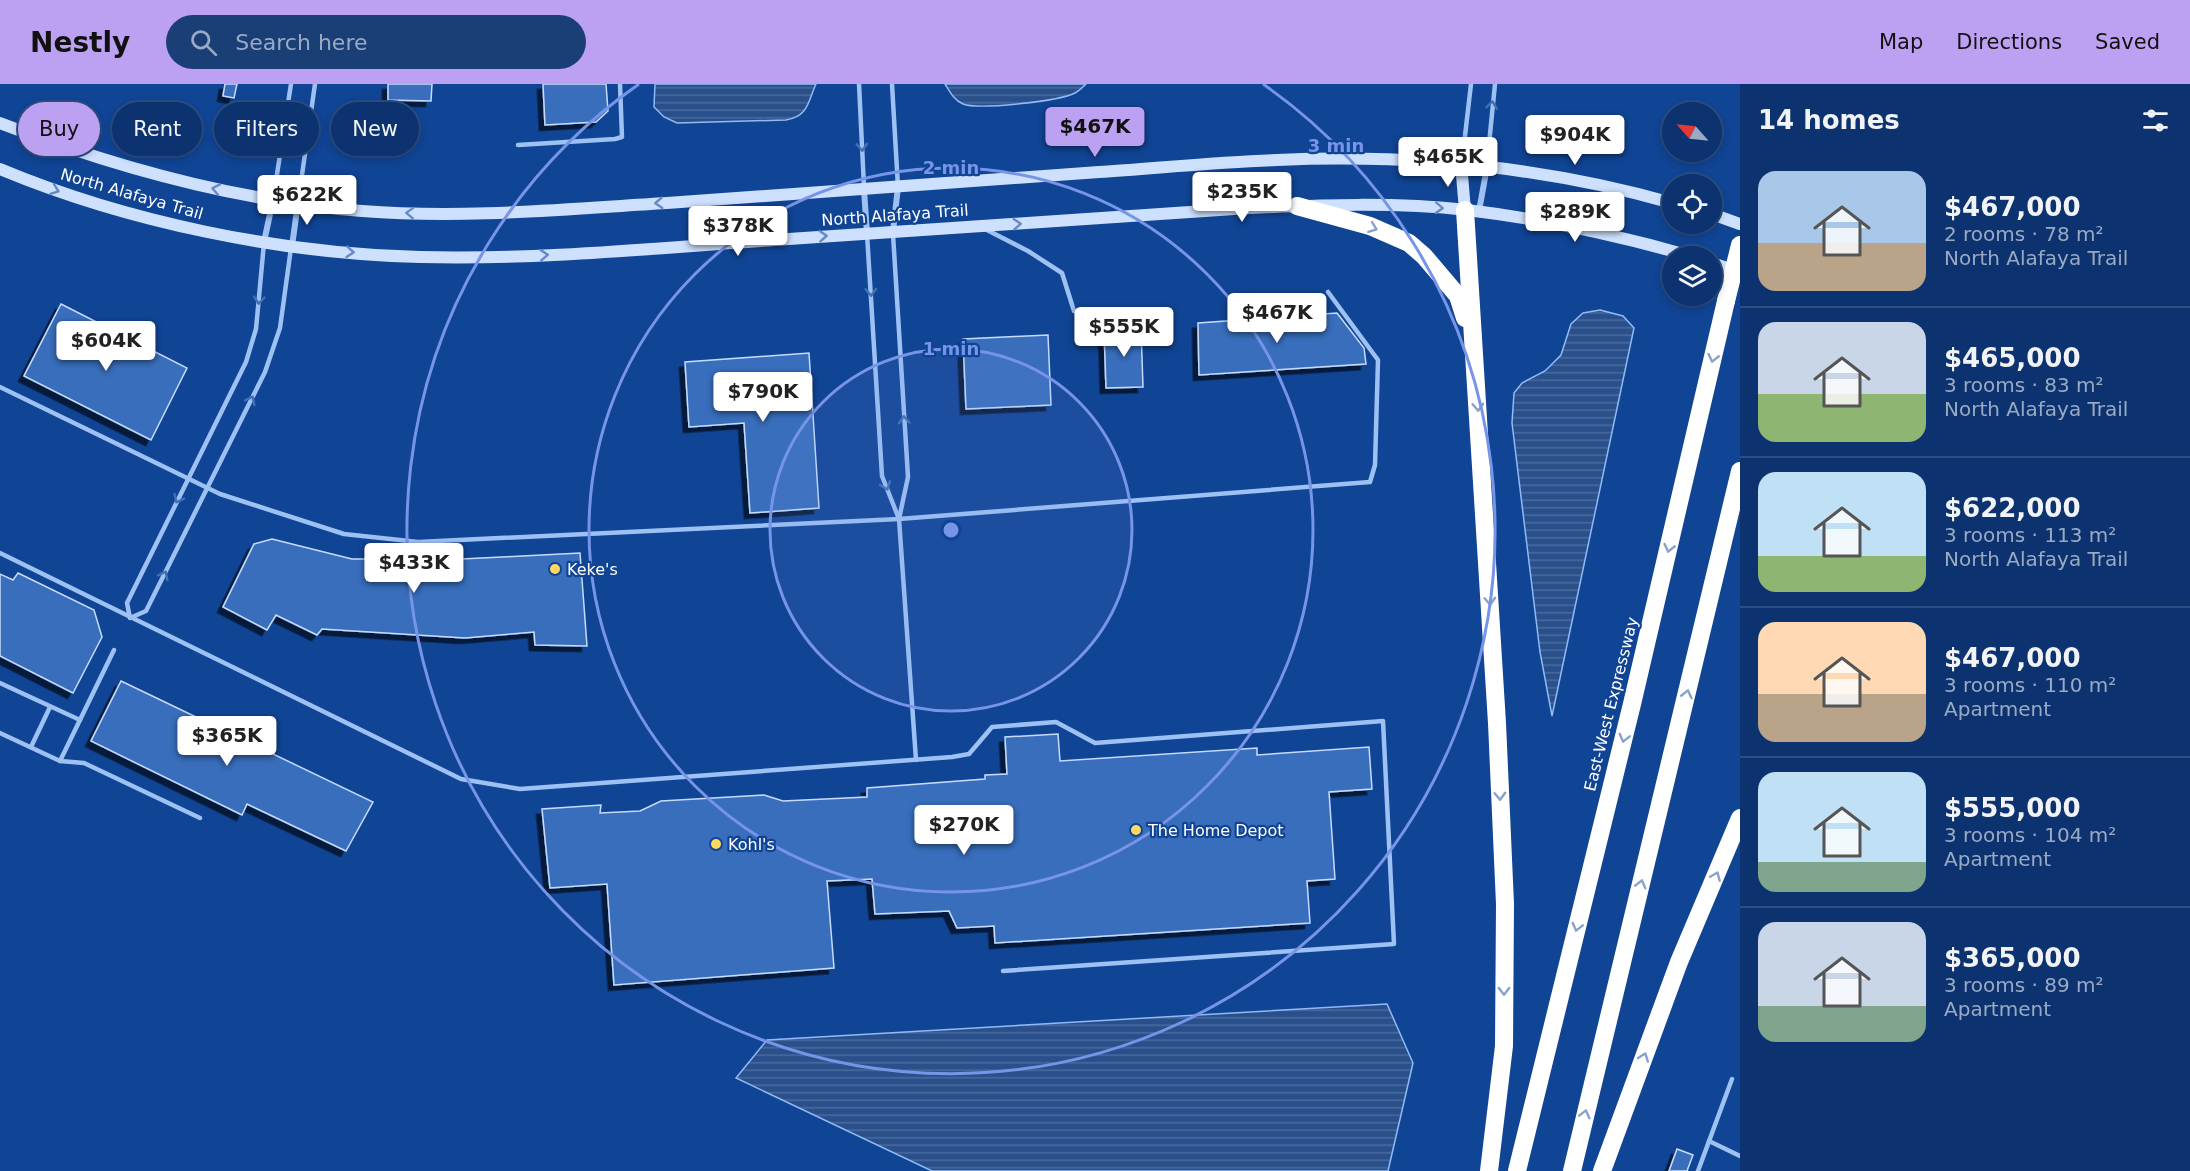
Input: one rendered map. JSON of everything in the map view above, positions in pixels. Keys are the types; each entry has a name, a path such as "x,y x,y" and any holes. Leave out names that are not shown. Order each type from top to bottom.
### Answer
{"highway":[{"path":"1297,206 1370,226 1409,243 1424,256 1458,296 1474,348"},
{"path":"1472,211 1474,348 1497,711 1505,904 1504,1046 1489,1171"},
{"name":"East-West Expressway","path":"1517,1171 1632,704 1740,245"},
{"path":"1572,1171 1740,471"},
{"path":"1602,1171 1679,962 1740,818"}],"main road":[{"name":"North Alafaya Trail","path":"0,123 111,162 214,189 273,200 361,211 482,214 864,190 1278,160 1396,160 1461,164 1602,187 1662,201"},
{"path":"1461,164 1472,211"},
{"name":"North Alafaya Trail","path":"0,169 62,193 150,220 292,246 349,253 416,257 478,258 545,255 1297,206 1406,206 1472,211 1597,232 1662,249"},
{"path":"1722,218 1740,224"},
{"path":"1722,267 1740,273"}],"street":[{"path":"1472,211 1487,167"},
{"path":"893,231 898,187"},
{"path":"864,190 867,233"},
{"path":"264,242 273,200"},
{"path":"292,246 298,203"}],"lane":[{"path":"273,200 291,84"},
{"path":"298,203 315,84"},
{"path":"518,145 615,139 622,136 620,84"},
{"path":"859,84 864,190"},
{"path":"892,84 898,187"},
{"path":"1461,164 1471,84"},
{"path":"1487,167 1495,84"},
{"path":"980,226 1028,251 1062,273 1074,311"},
{"path":"893,231 908,477 899,519 916,760"},
{"path":"867,233 882,476 899,519"},
{"path":"130,618 127,603 246,362 256,329 264,242"},
{"path":"130,618 146,611 265,372 280,328 292,246"},
{"path":"0,387 220,494 344,534 418,542 899,519 1370,482 1375,465 1378,360 1328,292"},
{"path":"0,553 461,779 520,789 916,760 969,754 992,727 1056,722 1095,743 1383,721 1394,944 1003,972"},
{"path":"60,761 114,650"},
{"path":"0,683 80,720"},
{"path":"31,747 50,707"},
{"path":"0,733 60,761 84,763 200,818"},
{"path":"1698,1171 1732,1079"},
{"path":"1709,1141 1740,1156"}],"water":[{"path":"655,84 816,84 807,107 794,118 677,123 664,117 654,107"},
{"path":"945,84 1086,84 1075,93 1053,99 1019,104 972,106 963,104 952,96"},
{"path":"1600,310 1623,316 1634,328 1552,716 1540,652 1512,423 1514,393 1522,383 1545,371 1561,355 1571,324 1583,313"},
{"path":"1387,1004 1413,1063 1388,1171 932,1171 736,1078 767,1040"}],"building":[{"path":"225,84 237,84 234,98 223,96"},
{"path":"388,84 432,84 431,101 388,100"},
{"path":"543,84 606,84 608,111 596,122 545,125"},
{"path":"61,304 187,368 151,440 24,376"},
{"path":"1337,313 1364,348 1366,364 1199,375 1198,323"},
{"path":"1141,328 1143,387 1106,388 1104,329"},
{"path":"1048,335 1051,405 966,409 963,339"},
{"path":"809,353 819,508 750,513 744,423 689,427 685,362"},
{"path":"272,539 352,559 461,559 580,553 587,646 535,645 534,632 465,638 322,629 317,635 276,615 267,630 223,607 254,544"},
{"path":"18,573 94,610 102,637 73,693 0,656 0,574 13,580"},
{"path":"121,681 373,802 346,851 247,804 242,815 91,741"},
{"path":"1058,734 1060,761 1257,748 1257,755 1369,747 1372,789 1329,792 1335,879 1307,881 1310,923 995,943 994,926 957,928 949,911 875,914 872,879 827,881 834,968 614,985 607,884 550,888 542,809 601,805 600,813 640,811 661,801 764,795 783,801 867,797 867,788 985,779 985,775 1007,774 1005,737"},
{"path":"1677,1149 1693,1155 1687,1171 1669,1171"}],"place":[{"name":"Keke's","path":"555,569"},
{"name":"The Home Depot","path":"1136,830"},
{"name":"Kohl's","path":"716,844"}]}
